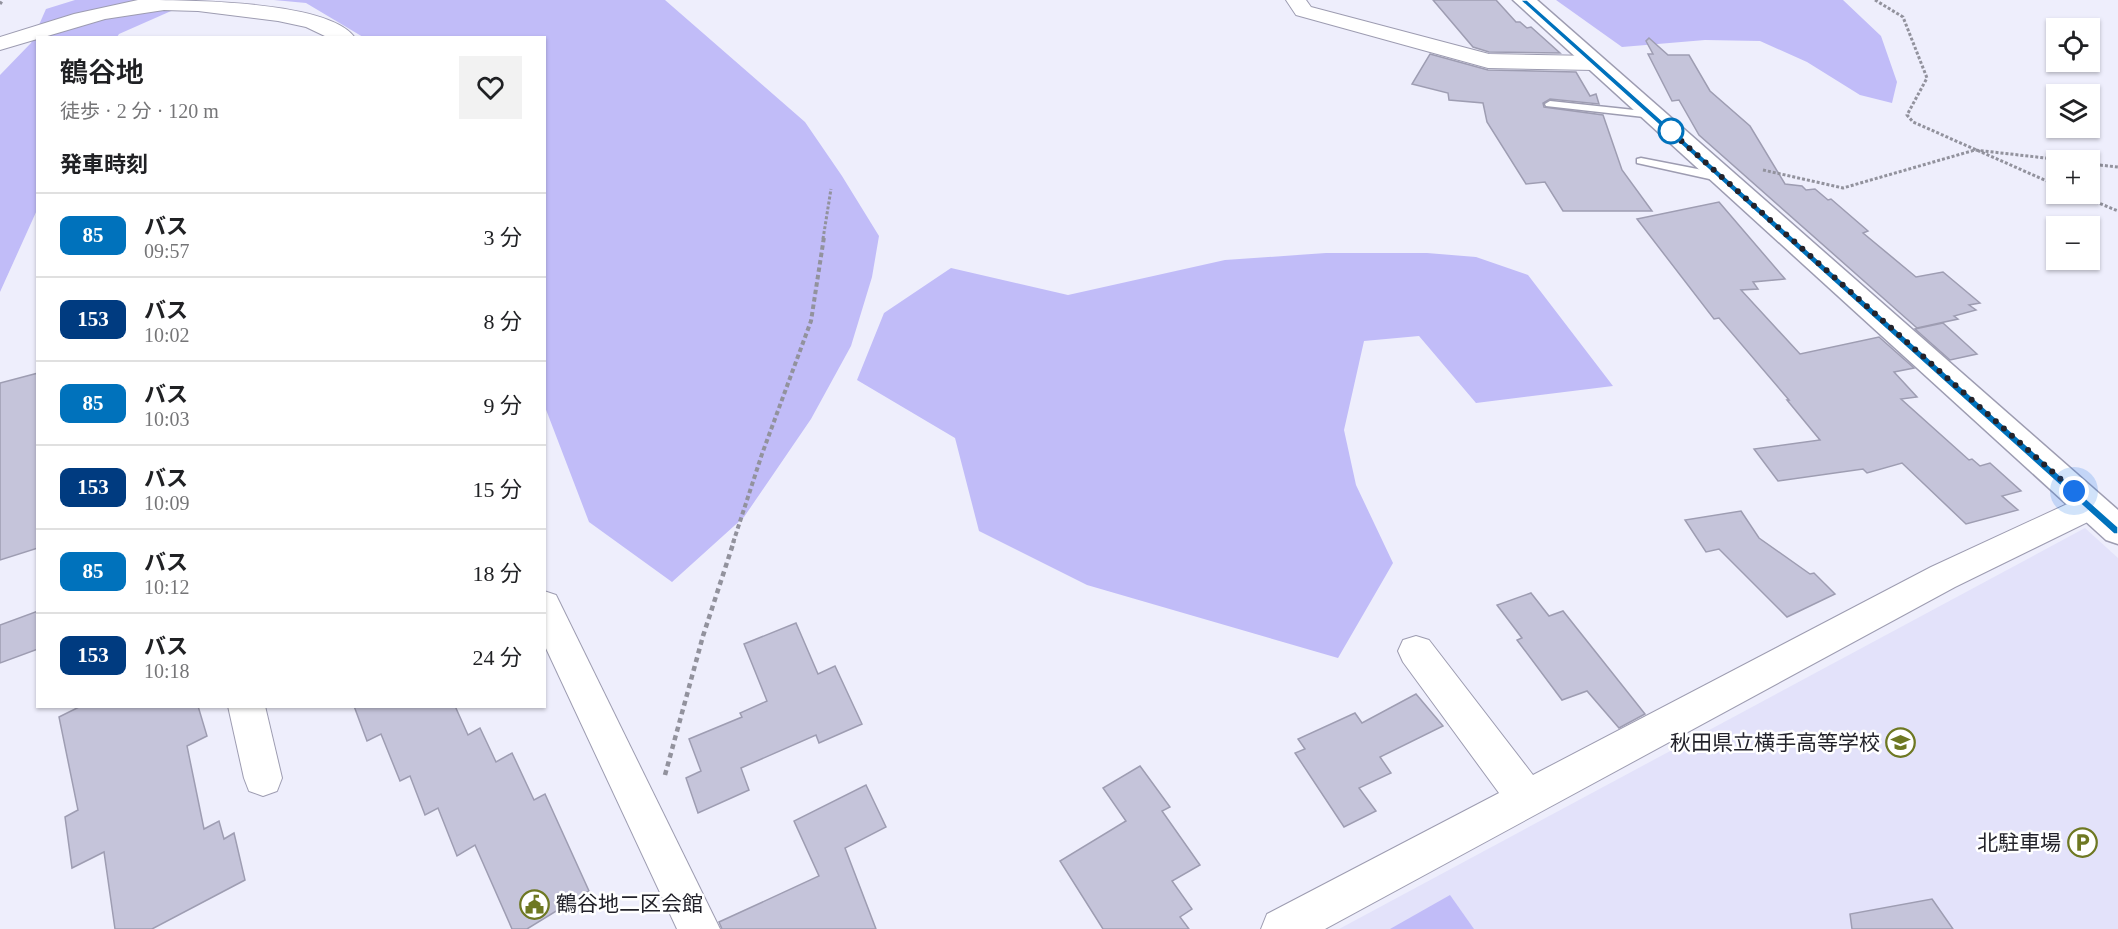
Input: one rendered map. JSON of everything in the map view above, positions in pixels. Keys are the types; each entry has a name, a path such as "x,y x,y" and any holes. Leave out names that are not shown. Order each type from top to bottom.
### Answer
{"main road":[{"path":"1524,0 2105,518"}],"street":[{"path":"1296,0 1303,11 1488,61 1594,63"},
{"path":"0,44 88,18 161,3 204,5 289,16 333,29 342,36"},
{"path":"1282,929 1932,582 2105,518"},
{"path":"546,609 699,929"},
{"path":"1416,651 1527,799"},
{"path":"246,708 263,778"}],"lane":[{"path":"1550,104 1653,115"},
{"path":"1641,161 1723,178"}],"path":[{"path":"0,4 3,0"},
{"path":"1875,0 1903,17 1927,78 1907,115 1913,122 2046,181"},
{"path":"1756,169 1843,188 1975,150 2046,158"},
{"path":"2100,165 2118,167"},
{"path":"651,827 703,636 762,454 811,321 831,189"},
{"path":"2100,204 2118,211"}],"shaded area":[{"path":"75,0 196,0 118,36 36,36 36,212 0,292 0,75 31,43 46,9"},
{"path":"274,0 665,0 805,122 842,176 879,236 872,277 851,346 811,419 744,517 672,582 589,522 546,410 546,36 361,36 306,3"},
{"path":"1556,0 1843,0 1881,36 1897,82 1892,103 1860,95 1807,62 1760,41 1705,40 1622,47"},
{"path":"1326,253 1427,253 1476,257 1528,275 1613,386 1476,403 1419,336 1364,341 1344,430 1356,485 1393,563 1338,658 1087,585 979,531 955,438 857,380 884,313 951,268 1068,295 1225,260"},
{"name":"秋田県立横手高等学校","path":"2085,528 2118,558 2118,929 1339,929"},
{"path":"1450,895 1474,929 1390,929"}],"building":[{"path":"1433,0 1496,0 1516,22 1520,22 1527,28 1531,27 1560,53 1489,52 1473,47"},
{"path":"1649,38 1668,55 1689,55 1710,91 1750,126 1785,184 1802,186 1806,190 1815,189 1828,200 1831,199 1868,231 1863,233 1916,277 1943,272 1980,303 1969,305 1976,310 1954,316 1958,319 1917,328 1699,135 1679,100 1672,101 1648,54 1653,54 1646,41"},
{"path":"1430,54 1488,70 1576,72 1590,96 1596,94 1599,104 1550,99 1543,103 1544,107 1603,115 1622,170 1652,211 1563,211 1545,182 1526,184 1487,122 1483,103 1449,100 1448,93 1412,84"},
{"path":"1719,202 1785,279 1753,282 1758,289 1741,290 1800,354 1879,337 1914,368 1894,372 1917,397 1901,399 1969,460 1972,459 1980,466 1990,463 2021,491 2002,496 2018,510 1966,524 1902,463 1867,473 1863,469 1778,481 1754,449 1820,440 1719,318 1714,319 1637,219"},
{"path":"1943,323 1977,354 1950,360 1915,329"},
{"path":"36,374 36,549 0,560 0,383"},
{"path":"1741,511 1759,538 1810,574 1814,573 1835,594 1787,617 1719,549 1706,552 1685,520"},
{"path":"1531,593 1549,616 1563,611 1645,714 1619,728 1587,691 1562,700 1517,640 1522,638 1497,605"},
{"path":"36,612 36,650 0,663 0,625"},
{"path":"796,623 818,674 835,666 862,724 819,743 816,735 741,768 749,790 698,813 686,778 701,771 689,739 742,717 740,713 767,701 744,644"},
{"path":"1416,694 1443,726 1380,757 1391,773 1359,788 1376,811 1344,827 1295,753 1305,749 1298,739 1355,713 1362,723"},
{"path":"77,708 199,708 207,736 187,746 204,829 219,821 224,839 234,833 245,880 152,929 115,929 104,852 72,868 65,817 78,810 59,717"},
{"path":"355,708 456,708 468,735 480,728 496,762 512,753 534,800 545,794 589,891 527,929 512,929 475,845 457,856 438,808 425,815 410,776 400,781 381,734 367,741"},
{"path":"1140,766 1170,807 1162,811 1200,865 1172,881 1192,909 1180,917 1189,929 1103,929 1060,861 1126,821 1103,788"},
{"path":"866,785 886,827 845,848 876,929 722,929 719,922 819,876 794,821"},
{"path":"1932,899 1953,929 1852,929 1850,914"}],"bus line":[{"name":"85","path":"1524,0 2118,530"}],"place":[{"name":"秋田県立横手高等学校","path":"1901,743"},
{"name":"北駐車場","path":"2082,843"},
{"name":"鶴谷地二区会館","path":"535,904"}],"route":[{"path":"1671,131 1668,129 2074,491"}]}
